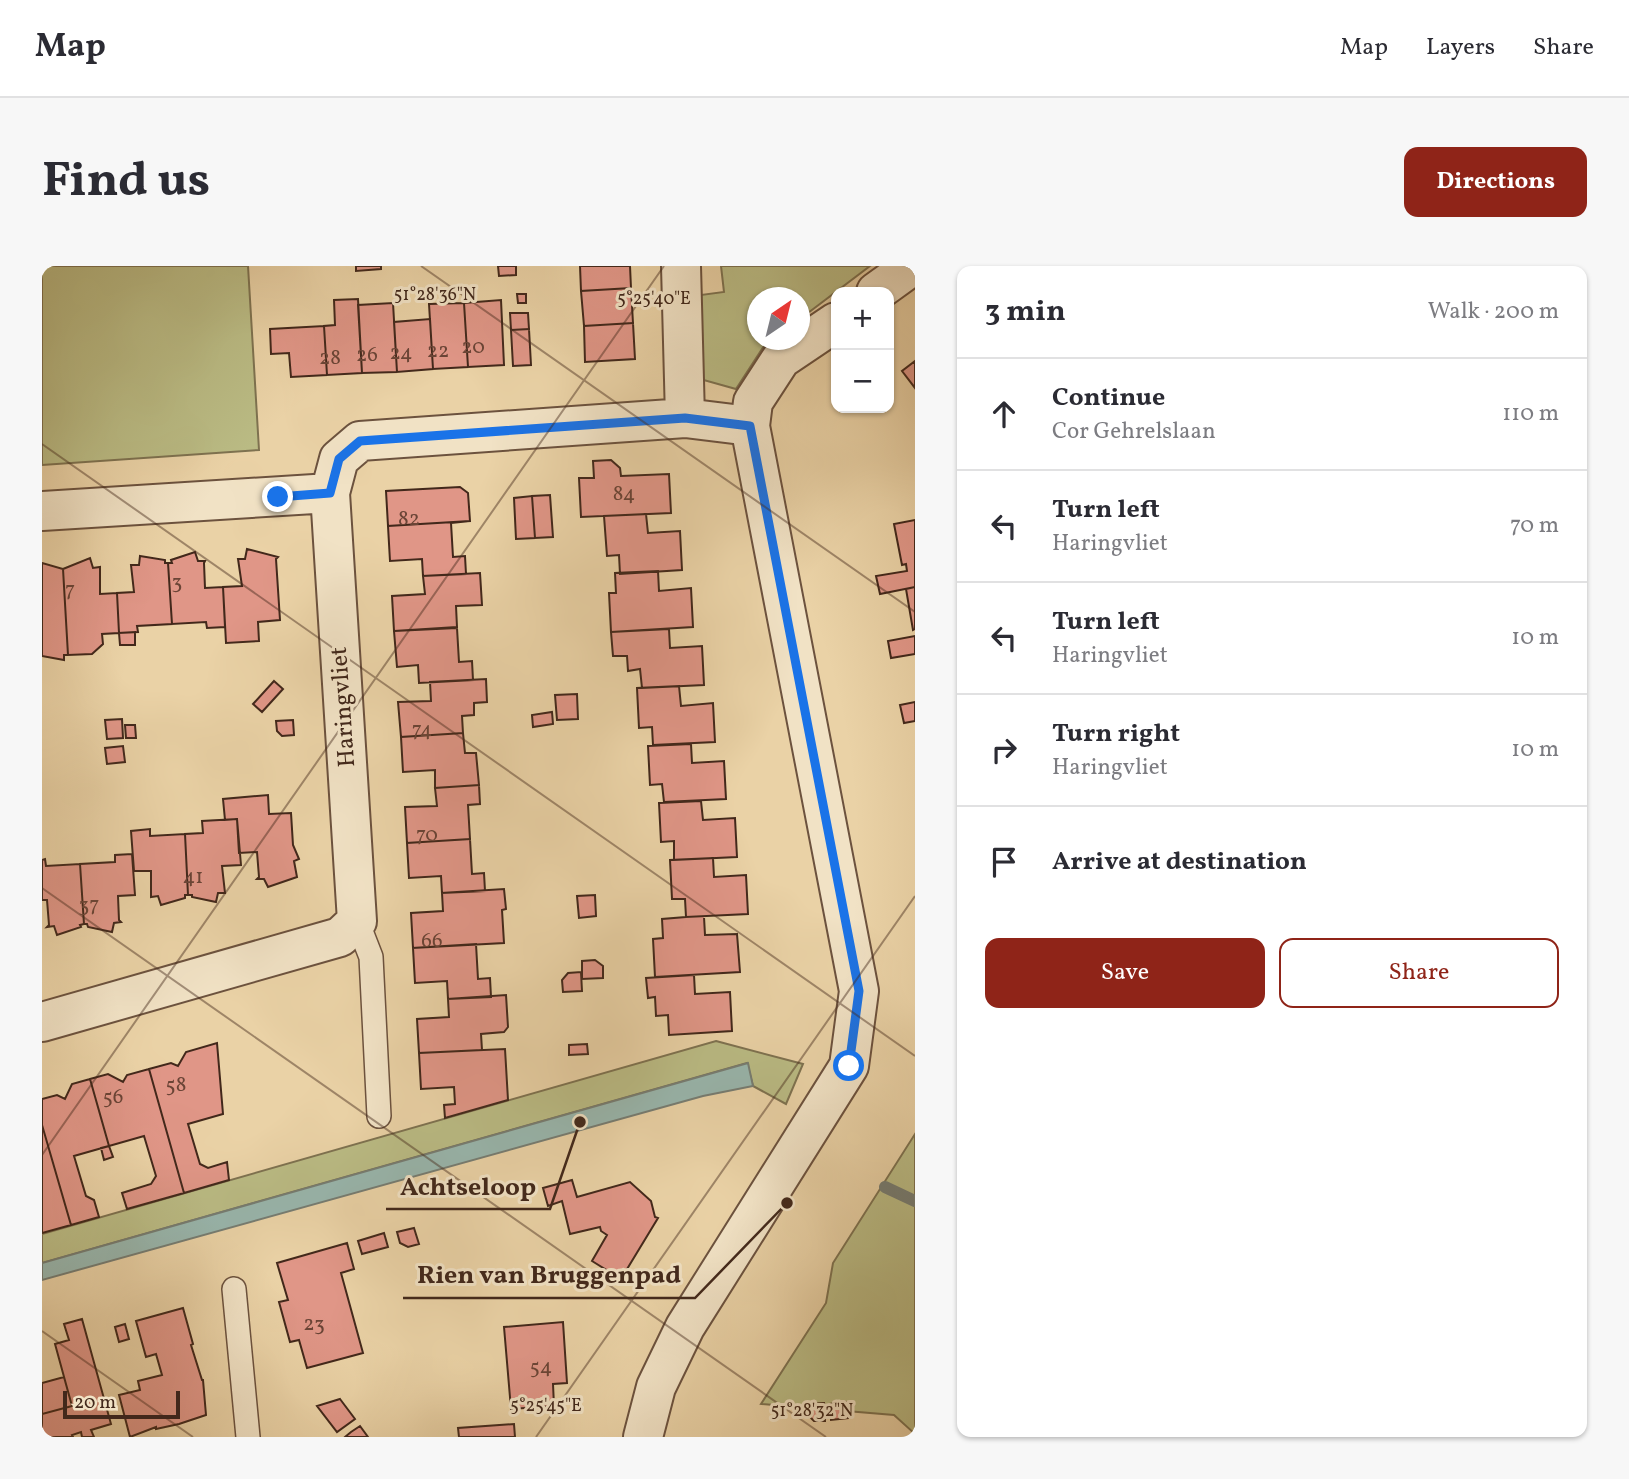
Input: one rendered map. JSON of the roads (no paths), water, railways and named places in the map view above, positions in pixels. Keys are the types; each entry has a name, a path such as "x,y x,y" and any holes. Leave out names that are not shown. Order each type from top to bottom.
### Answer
{"street":[{"path":"681,266 685,418"},
{"path":"883,287 912,266"},
{"path":"643,1437 656,1387 685,1326 849,1066 859,991 750,426 753,402 780,359 831,325"},
{"name":"Haringvliet","path":"357,921 330,493 339,459 360,441 685,418 750,426"},
{"path":"42,510 330,493"},
{"path":"42,1022 340,937 357,921"}],"lane":[{"name":"Haringvliet","path":"357,921 371,957 379,1116"},
{"path":"234,1289 248,1437"}],"water":[{"path":"748,1063 753,1086 703,1096 42,1280 42,1263"}],"waterway":[{"path":"885,1187 915,1201"}],"place":[{"name":"Achtseloop","path":"580,1122"},
{"name":"Rien van Bruggenpad","path":"787,1203"}]}
